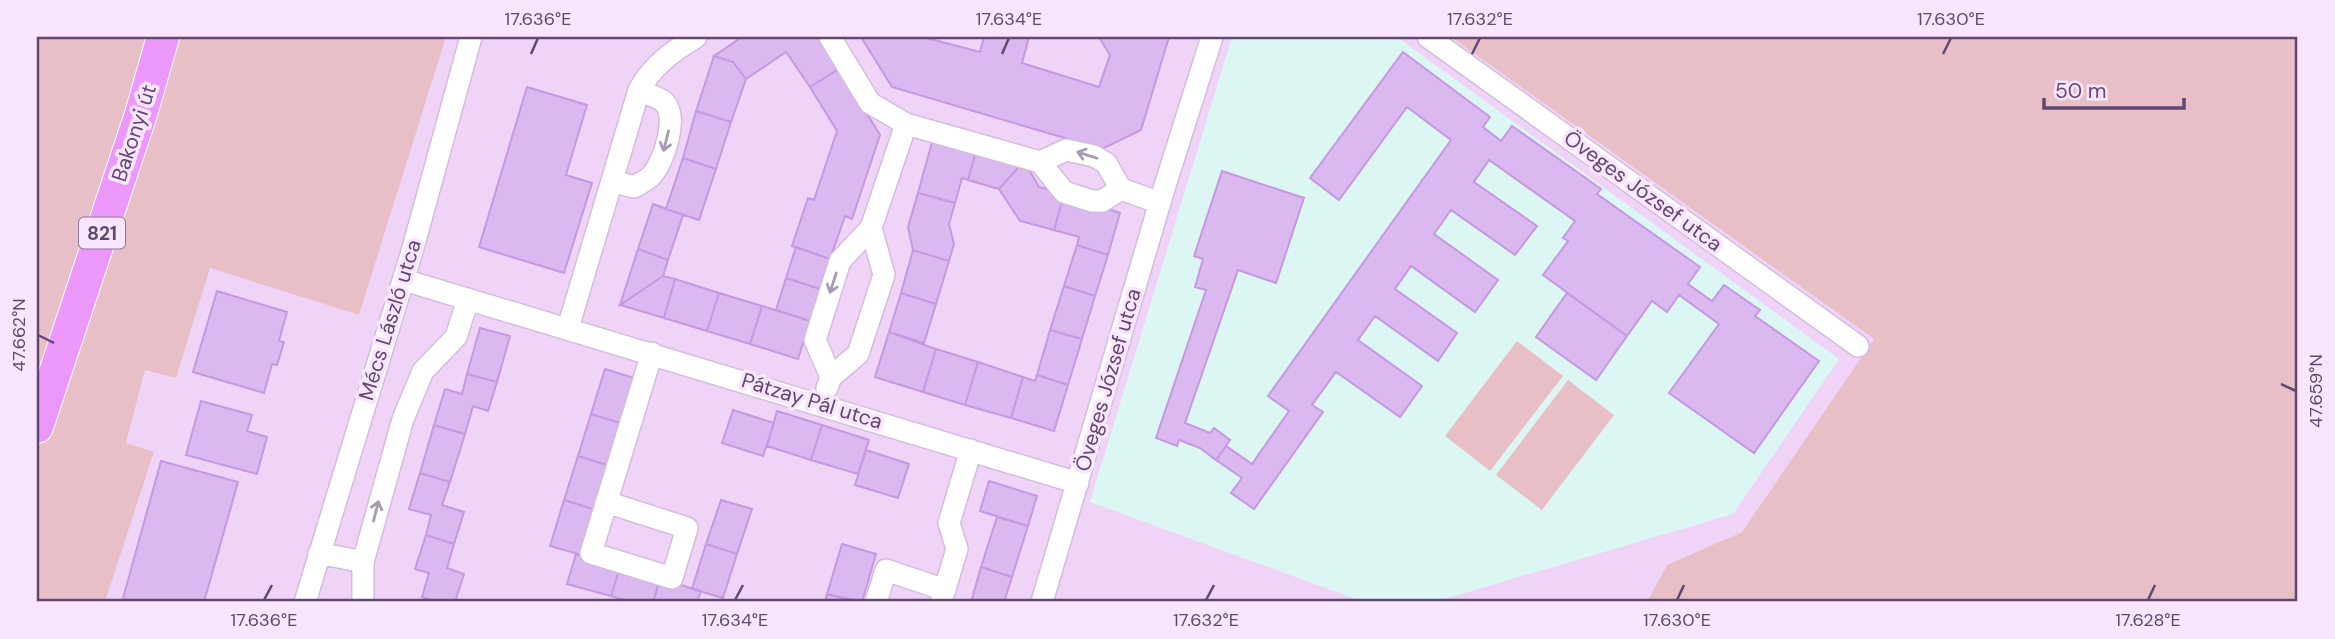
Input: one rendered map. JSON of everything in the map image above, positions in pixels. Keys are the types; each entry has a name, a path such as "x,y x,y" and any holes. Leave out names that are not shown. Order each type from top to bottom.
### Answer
{"main road":[{"name":"Bakonyi út","path":"37,427 141,114 163,37"}],"street":[{"name":"Mécs László utca","path":"304,602 404,280 471,37"},
{"path":"568,328 639,90 646,77 670,53 696,37"},
{"path":"830,37 870,103 906,124 1040,162 1057,187 1075,196 1102,201 1121,189"},
{"name":"Öveges József utca","path":"1078,483 1212,37"},
{"name":"Öveges József utca","path":"1428,37 1858,346"},
{"path":"612,181 634,187 652,176 661,160 670,125 669,110 663,102 639,90"},
{"path":"831,377 815,340 840,261 870,228 906,124"},
{"path":"1040,162 1066,150 1094,156 1106,163 1121,189 1160,203"},
{"path":"822,404 831,377 858,354 884,275 870,228"},
{"name":"Pátzay Pál utca","path":"404,280 1078,483"},
{"name":"Mécs László utca","path":"363,602 363,562 403,419 423,371 456,337 468,299"},
{"path":"606,502 687,528 672,578 591,553 606,502 652,353"},
{"path":"876,602 886,570 943,596 957,549 949,523 971,450"},
{"path":"1042,602 1078,483"},
{"path":"319,553 363,562"}],"shaded area":[{"path":"37,37 446,37 359,315 210,268 176,378 145,370 126,443 154,452 105,602 37,602"},
{"path":"446,37 1451,37 1874,339 1742,532 1667,565 1647,602 105,602 154,452 126,444 145,369 176,378 210,268 359,315"},
{"path":"1232,37 1397,37 1839,359 1733,514 1434,602 1364,602 1090,502"},
{"path":"1451,37 2298,37 2298,602 1647,602 1667,565 1742,532 1874,339"},
{"path":"1517,341 1563,376 1490,471 1445,436"},
{"path":"1568,380 1614,415 1542,510 1496,475"}],"building":[{"path":"742,37 819,37 839,69 810,87 786,52 746,79 733,62 714,56"},
{"path":"861,37 923,37 980,52 984,37 1029,37 1022,63 1099,87 1110,55 1099,37 1169,37 1141,130 1102,149 892,87"},
{"path":"1403,52 1490,117 1483,127 1501,141 1512,126 1601,189 1597,194 1700,267 1688,284 1712,301 1724,285 1760,310 1755,316 1819,361 1754,453 1669,393 1719,324 1679,295 1667,312 1652,301 1627,336 1543,275 1568,241 1563,238 1575,221 1489,160 1474,182 1537,226 1515,255 1451,210 1434,234 1498,280 1475,312 1411,266 1395,289 1457,333 1438,361 1375,316 1358,340 1422,386 1400,417 1336,372 1312,405 1323,412 1254,509 1231,493 1242,478 1216,460 1226,446 1252,464 1289,411 1268,396 1451,140 1407,107 1339,200 1310,178"},
{"path":"714,56 733,62 746,79 731,122 696,111"},
{"path":"839,69 880,135 852,219 845,216 830,259 792,246 808,198 814,200 837,131 810,87"},
{"path":"527,87 587,105 566,175 592,183 564,273 479,247"},
{"path":"696,111 731,122 716,169 683,158"},
{"path":"934,135 977,147 968,180 962,178 955,203 918,193"},
{"path":"977,147 1024,161 999,189 968,180"},
{"path":"683,158 716,169 699,220 666,209"},
{"path":"1024,161 1039,187 1064,194 1054,230 1020,221 999,189"},
{"path":"1222,171 1304,198 1276,283 1238,270 1185,423 1210,433 1214,428 1230,440 1216,460 1200,448 1179,440 1177,446 1156,438 1206,290 1195,287 1203,259 1194,256"},
{"path":"918,193 955,203 949,224 954,244 949,261 913,250 908,227"},
{"path":"1064,194 1120,213 1108,255 1077,245 1079,237 1054,230"},
{"path":"653,204 683,215 668,260 638,249"},
{"path":"1077,245 1108,255 1095,296 1064,286"},
{"path":"796,247 830,259 820,289 786,278"},
{"path":"638,249 668,260 663,276 620,305"},
{"path":"913,250 949,261 936,304 901,293"},
{"path":"663,276 675,279 664,318 620,305"},
{"path":"786,278 820,289 810,321 776,310"},
{"path":"675,279 719,293 707,331 664,318"},
{"path":"1064,286 1095,296 1082,339 1050,330"},
{"path":"217,291 287,312 279,341 284,342 277,365 272,364 264,393 193,372"},
{"path":"719,293 762,306 750,344 707,331"},
{"path":"901,293 936,304 924,343 889,332"},
{"path":"1567,293 1627,336 1596,380 1536,337"},
{"path":"762,306 810,321 798,359 750,344"},
{"path":"480,328 510,336 497,382 467,374"},
{"path":"1050,330 1082,339 1068,385 1037,375"},
{"path":"889,332 936,349 923,392 875,377"},
{"path":"936,349 978,362 965,405 923,392"},
{"path":"978,362 1023,377 1011,418 965,405"},
{"path":"605,369 637,379 623,424 591,414"},
{"path":"467,374 497,382 488,411 473,406 465,434 434,425 445,389 462,394"},
{"path":"1037,375 1068,385 1054,431 1011,418 1023,377 1035,381"},
{"path":"201,401 252,415 247,431 267,437 257,474 186,455"},
{"path":"733,410 774,423 763,456 722,443"},
{"path":"777,411 822,425 811,460 767,446"},
{"path":"591,414 623,424 610,466 578,456"},
{"path":"434,425 465,434 450,482 420,473"},
{"path":"822,425 869,440 858,474 811,460"},
{"path":"866,450 909,464 898,498 855,485"},
{"path":"578,456 610,466 596,510 564,500"},
{"path":"161,461 238,482 204,602 122,602"},
{"path":"420,473 450,482 442,505 464,512 454,544 426,535 431,515 409,509"},
{"path":"989,481 1037,496 1028,526 980,511"},
{"path":"564,500 596,510 582,555 550,546"},
{"path":"721,500 752,509 737,554 706,544"},
{"path":"997,517 1028,526 1012,577 981,567"},
{"path":"426,535 454,544 447,568 464,574 455,602 439,602 422,597 429,573 415,569"},
{"path":"706,544 737,554 723,598 692,589"},
{"path":"842,544 876,554 862,602 827,594"},
{"path":"576,554 620,567 611,596 567,584"},
{"path":"620,567 660,579 653,602 631,602 611,596"},
{"path":"981,567 1012,577 1004,602 971,602"},
{"path":"660,579 701,591 697,602 653,602"},
{"path":"827,594 856,602 825,602"}]}
